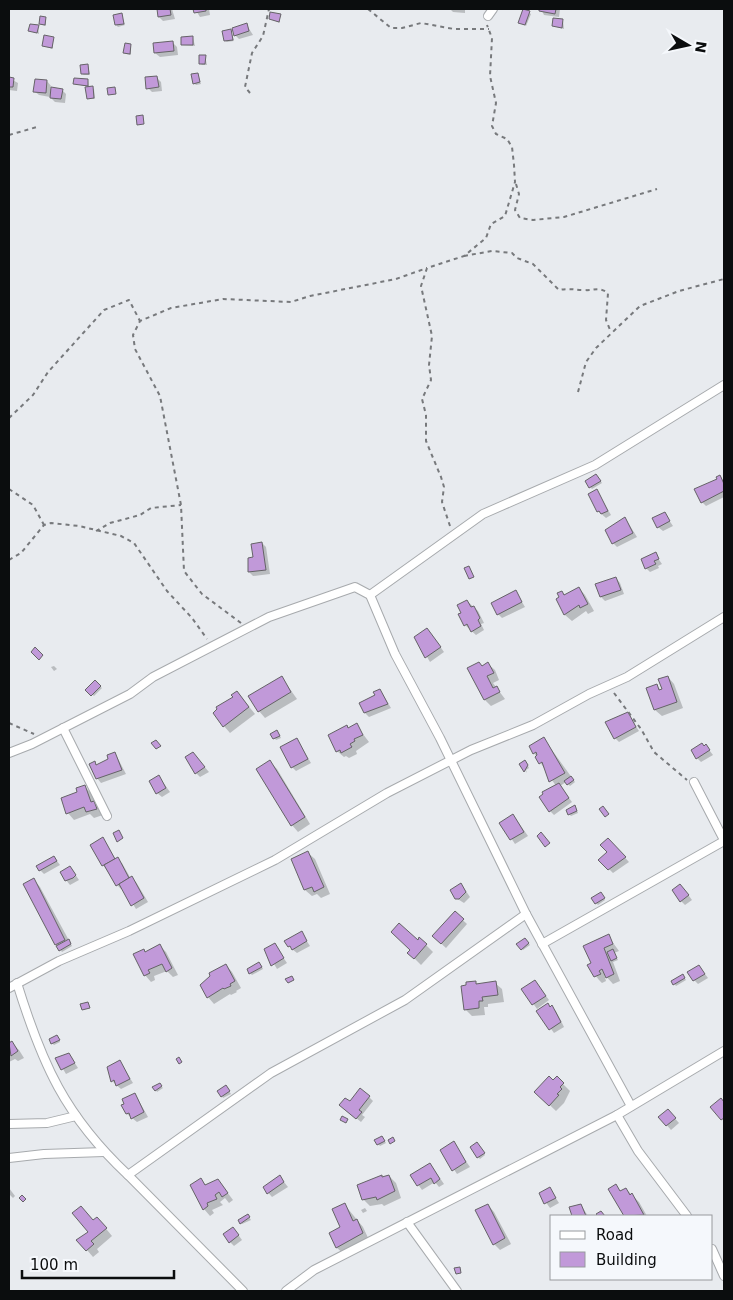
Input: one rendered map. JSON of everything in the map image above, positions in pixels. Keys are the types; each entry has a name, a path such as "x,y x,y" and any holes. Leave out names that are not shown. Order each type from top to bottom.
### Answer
{"street":[{"path":"488,16 493,9"},
{"path":"370,595 483,514 595,465 724,385"},
{"path":"9,753 45,738 130,694 153,677 269,617 355,587 370,595 395,654 526,914 631,1106"},
{"path":"9,988 59,961 129,931 275,860 387,793 451,762 471,750 533,725 588,694 609,686 724,618"},
{"path":"63,728 107,816"},
{"path":"542,944 724,841 694,782"},
{"path":"128,1175 272,1073 405,1000 526,914"},
{"path":"17,983 31,1029 47,1069 76,1116 104,1152 243,1291"},
{"path":"286,1291 314,1270 617,1115 724,1051"},
{"path":"617,1115 638,1151 686,1215"},
{"path":"9,1124 47,1123 76,1116"},
{"path":"9,1158 44,1154 104,1152"},
{"path":"407,1222 456,1291"},
{"path":"713,1251 724,1276"}],"path":[{"path":"250,92 245,87 252,54 263,36 269,9"},
{"path":"368,9 392,28 402,28 422,23 454,29 489,29"},
{"path":"488,16 486,24 492,38 493,54 490,76 496,103 492,126 496,134 507,139 512,147 519,194 515,210 520,218 533,220 564,217 657,189"},
{"path":"9,134 36,127"},
{"path":"464,256 486,238 492,224 505,216 516,182"},
{"path":"247,627 202,594 184,570 180,505 160,396 135,349 133,335 140,321 171,308 215,300 247,299 272,303 291,302 310,296 396,279 464,256 505,251 533,264 559,290 574,288 586,291 595,287 602,288 608,293 606,320 611,332"},
{"path":"427,268 421,286 432,336 429,365 431,380 422,399 426,415 426,441 442,477 444,487 442,502 453,535"},
{"path":"578,392 586,362 611,332 640,306 680,291 723,280"},
{"path":"9,418 33,395 48,372 104,310 128,300 137,311 140,321"},
{"path":"9,490 33,504 44,525"},
{"path":"96,531 110,523 140,515 151,508 180,505"},
{"path":"9,560 21,553 44,525 59,523 121,536 134,543 167,591 192,618 201,633 212,645"},
{"path":"609,686 641,728 654,752 666,764 678,770 684,779 694,782"},
{"path":"9,723 45,738"}],"building":[{"path":"157,9 170,9 171,15 158,17"},
{"path":"193,9 206,9 206,11 194,13"},
{"path":"523,9 530,11 525,25 518,23"},
{"path":"539,9 556,9 555,14 539,11"},
{"path":"270,12 281,14 279,22 269,19"},
{"path":"122,13 124,24 115,25 113,15"},
{"path":"40,16 46,17 45,25 39,24"},
{"path":"553,18 563,19 562,28 552,26"},
{"path":"247,23 249,31 234,36 232,28"},
{"path":"30,24 39,25 37,33 28,31"},
{"path":"231,29 233,40 224,41 222,31"},
{"path":"44,35 54,37 52,48 42,46"},
{"path":"193,36 193,45 181,45 181,37"},
{"path":"173,41 174,51 154,53 153,43"},
{"path":"125,43 131,44 130,54 123,53"},
{"path":"199,55 206,55 205,64 199,64"},
{"path":"88,64 89,74 81,74 80,65"},
{"path":"198,73 200,82 193,84 191,74"},
{"path":"157,76 159,87 146,89 145,77"},
{"path":"9,77 14,78 13,87 9,87"},
{"path":"74,78 88,79 88,86 73,84"},
{"path":"35,79 47,80 46,93 33,92"},
{"path":"93,86 94,98 87,99 85,87"},
{"path":"51,87 63,89 61,99 50,98"},
{"path":"115,87 116,94 108,95 107,88"},
{"path":"143,115 144,124 137,125 136,116"},
{"path":"596,474 601,481 589,488 585,481"},
{"path":"720,475 724,484 724,491 701,503 694,489 717,479 716,477"},
{"path":"597,489 608,511 601,514 599,511 597,512 588,494"},
{"path":"665,512 670,521 657,528 652,518"},
{"path":"625,517 633,533 612,544 605,530"},
{"path":"262,542 266,570 248,572 248,558 253,557 251,544"},
{"path":"656,552 659,559 654,561 656,564 645,569 641,559"},
{"path":"469,566 474,577 469,579 464,568"},
{"path":"616,577 621,590 600,597 595,584"},
{"path":"579,587 588,604 580,608 579,605 564,615 556,599 559,597 557,593 562,591 564,595"},
{"path":"516,590 522,602 497,615 491,603"},
{"path":"467,600 471,607 474,606 480,618 478,620 481,626 471,632 467,624 464,626 458,614 461,613 457,605"},
{"path":"427,628 441,647 425,658 414,637"},
{"path":"35,647 43,655 39,660 31,652"},
{"path":"479,662 482,666 488,662 494,673 487,676 493,688 497,686 500,692 484,700 467,668"},
{"path":"282,676 291,692 258,712 248,696"},
{"path":"668,676 677,702 654,710 646,688 657,684 659,690 662,689 658,679"},
{"path":"95,680 101,686 91,696 85,690"},
{"path":"380,689 388,704 364,713 359,703 375,695 373,692"},
{"path":"237,691 249,707 223,727 213,713 217,709 216,707 233,697 231,695"},
{"path":"628,712 636,727 614,739 605,722"},
{"path":"357,723 363,735 354,739 355,741 350,744 352,747 341,753 340,750 336,752 328,735 347,725 348,728"},
{"path":"277,730 280,736 273,739 270,734"},
{"path":"544,737 565,773 549,782 542,762 539,764 535,757 537,755 536,752 533,754 529,746"},
{"path":"297,738 308,759 291,768 280,747"},
{"path":"156,740 161,746 156,749 151,743"},
{"path":"702,743 704,746 706,744 710,750 696,759 691,750"},
{"path":"115,752 122,770 96,779 89,764 95,761 96,765 108,759 107,755"},
{"path":"193,752 205,767 195,774 185,757"},
{"path":"270,760 305,817 291,826 256,769"},
{"path":"525,760 528,765 524,772 519,764"},
{"path":"159,775 166,788 156,794 149,781"},
{"path":"571,776 574,780 567,785 564,781"},
{"path":"559,783 569,798 549,812 539,797 543,794 542,792"},
{"path":"85,785 91,802 94,801 97,809 86,812 84,807 66,814 61,798 77,792 76,788"},
{"path":"575,805 577,811 568,815 566,810"},
{"path":"603,806 609,814 605,817 599,809"},
{"path":"513,814 524,832 510,840 499,823"},
{"path":"119,830 123,838 117,842 113,833"},
{"path":"541,832 550,843 545,847 537,836"},
{"path":"103,837 115,859 102,866 90,845"},
{"path":"608,838 626,857 608,870 598,860 607,852 600,845"},
{"path":"308,851 324,887 314,892 312,887 304,890 291,859"},
{"path":"54,856 57,861 39,871 36,866"},
{"path":"118,857 129,878 116,886 104,865"},
{"path":"70,866 76,875 65,881 60,872"},
{"path":"132,876 144,898 131,906 119,884"},
{"path":"34,878 65,940 55,945 23,884"},
{"path":"461,883 466,892 459,899 455,899 450,890"},
{"path":"680,884 689,895 680,902 672,890"},
{"path":"601,892 605,898 595,904 591,898"},
{"path":"455,911 464,919 441,944 432,936"},
{"path":"399,923 418,940 419,937 427,944 414,959 407,953 410,950 391,932"},
{"path":"302,931 307,941 292,950 284,941"},
{"path":"609,934 613,944 604,948 614,974 606,978 602,969 599,971 601,974 594,977 587,965 591,963 583,946"},
{"path":"525,938 529,943 521,950 516,944"},
{"path":"69,939 71,944 59,951 56,946"},
{"path":"275,943 284,958 271,966 264,949"},
{"path":"160,944 172,968 166,972 162,964 148,970 150,973 144,976 133,954 144,949 145,952"},
{"path":"613,949 617,958 611,961 607,952"},
{"path":"259,962 262,967 249,974 247,969"},
{"path":"226,964 235,981 230,984 231,986 223,988 207,998 200,985 210,976 209,973"},
{"path":"699,965 705,974 693,981 687,972"},
{"path":"683,974 685,978 673,985 671,981"},
{"path":"292,976 294,980 288,983 285,979"},
{"path":"535,980 546,996 532,1005 521,989"},
{"path":"476,981 476,984 496,981 498,995 482,997 483,1001 479,1001 479,1008 464,1010 461,986 466,985 466,982"},
{"path":"88,1002 90,1008 82,1010 80,1004"},
{"path":"548,1003 550,1007 552,1005 561,1022 549,1030 536,1011"},
{"path":"57,1035 60,1040 51,1044 49,1039"},
{"path":"12,1041 18,1051 11,1056 9,1043"},
{"path":"69,1053 75,1063 61,1070 55,1058"},
{"path":"179,1057 182,1062 179,1064 176,1059"},
{"path":"120,1060 130,1079 116,1086 114,1080 111,1082 107,1067"},
{"path":"549,1076 553,1080 557,1076 564,1083 560,1087 562,1089 557,1094 559,1095 549,1106 534,1092"},
{"path":"160,1083 162,1086 155,1091 152,1087"},
{"path":"226,1085 230,1091 221,1097 217,1091"},
{"path":"360,1088 370,1096 359,1110 362,1112 356,1119 339,1105 345,1098 350,1101"},
{"path":"135,1093 144,1112 131,1119 129,1113 126,1114 121,1105 124,1104 122,1099"},
{"path":"721,1098 724,1102 724,1118 721,1120 710,1107"},
{"path":"668,1109 676,1118 666,1126 658,1117"},
{"path":"342,1116 348,1119 346,1123 340,1120"},
{"path":"382,1136 385,1141 377,1145 374,1140"},
{"path":"393,1137 395,1141 390,1144 388,1140"},
{"path":"454,1141 466,1162 452,1171 440,1150"},
{"path":"477,1142 485,1153 477,1158 470,1147"},
{"path":"430,1163 440,1179 434,1184 431,1178 417,1186 410,1175"},
{"path":"280,1175 284,1182 267,1194 263,1187"},
{"path":"382,1175 382,1177 389,1175 395,1191 377,1200 376,1197 362,1200 357,1185"},
{"path":"201,1178 205,1185 218,1179 228,1193 222,1197 219,1192 215,1195 217,1199 207,1203 208,1206 203,1210 190,1185"},
{"path":"616,1184 620,1191 626,1188 630,1195 632,1193 644,1215 623,1215 608,1189"},
{"path":"550,1187 556,1198 544,1204 539,1193"},
{"path":"22,1195 26,1199 23,1202 19,1198"},
{"path":"345,1203 353,1221 357,1219 363,1233 336,1248 329,1233 340,1227 332,1209"},
{"path":"488,1204 505,1238 493,1245 475,1210"},
{"path":"581,1204 586,1215 572,1215 569,1207"},
{"path":"81,1206 93,1220 97,1217 107,1228 91,1241 94,1244 86,1251 76,1240 88,1232 72,1213"},
{"path":"601,1211 604,1215 597,1215"},
{"path":"248,1214 250,1217 240,1224 238,1220"},
{"path":"233,1227 239,1235 229,1243 223,1234"},
{"path":"460,1267 461,1273 456,1274 454,1268"}]}
